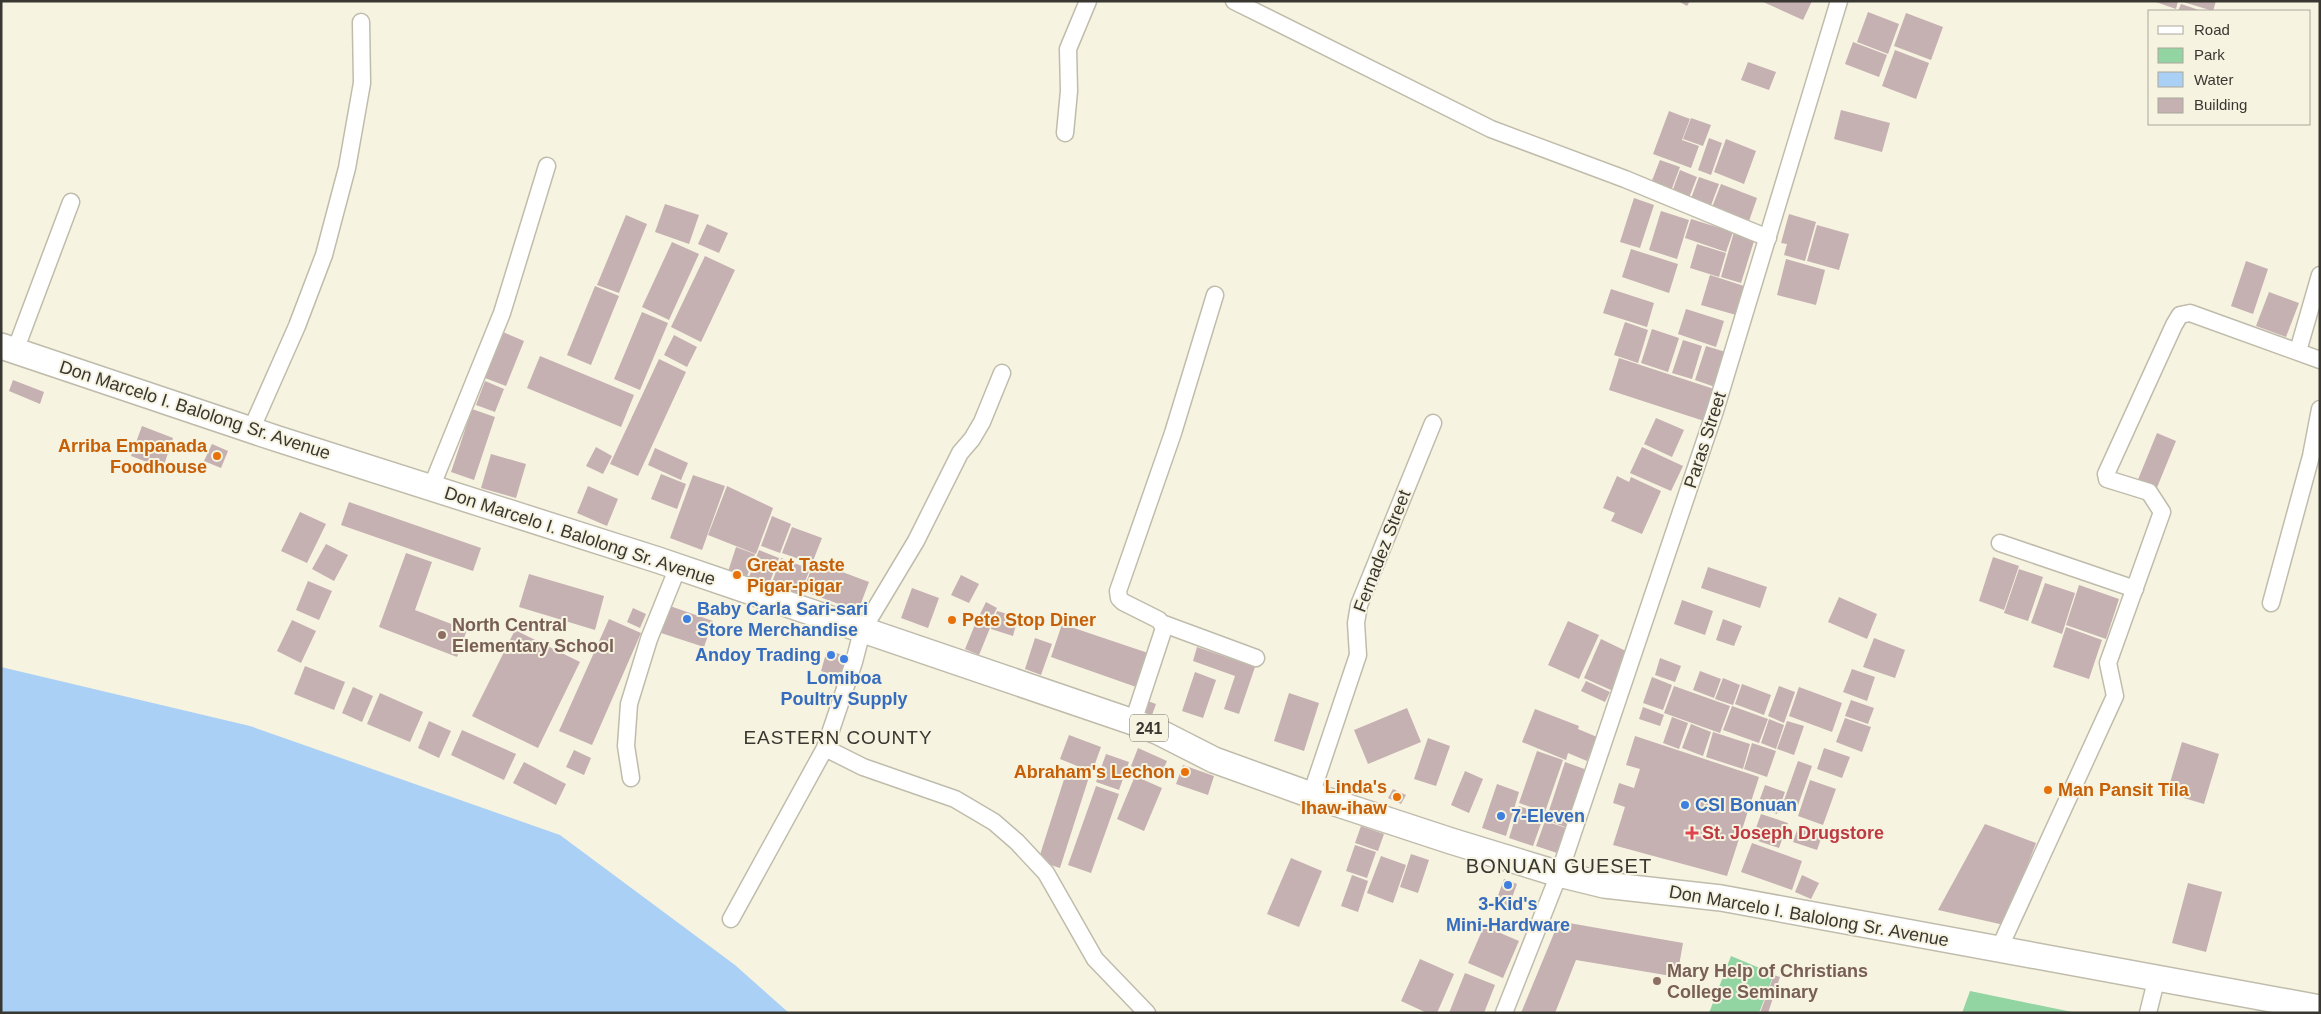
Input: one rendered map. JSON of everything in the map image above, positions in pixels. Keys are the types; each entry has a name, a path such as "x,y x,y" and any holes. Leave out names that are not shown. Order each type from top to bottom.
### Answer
{"main road":[{"name":"Don Marcelo I. Balolong Sr. Avenue","path":"8,348 251,430 678,567 1133,722 1159,732 1214,760 1311,795 1559,874 1604,885 1722,898 2320,1008"}],"street":[{"path":"1065,133 1069,91 1068,50 1088,1"},
{"path":"1234,1 1492,129 1625,179 1768,238"},
{"name":"Paras Street","path":"1504,1013 1559,874 1715,411 1821,55 1839,1"},
{"path":"251,430 297,326 326,247 347,168 362,83 361,22"},
{"path":"431,488 502,313 547,166"},
{"path":"8,348 71,202"},
{"path":"2298,352 2320,276"},
{"path":"1215,294 1173,432 1118,591 1119,598 1123,602 1142,610 1164,624 1256,658"},
{"path":"1999,949 2115,696 2108,663 2162,512 2149,492 2107,479 2106,474 2180,315 2190,313 2320,360"},
{"path":"731,919 825,748 854,662 862,631 916,541 960,453 972,439 982,422 1002,373"},
{"path":"2271,604 2315,454 2320,409"},
{"name":"Fernadez Street","path":"1311,795 1358,655 1356,617 1359,605 1432,423"},
{"path":"2000,543 2135,589"},
{"path":"631,778 626,746 629,704 650,639 678,567"},
{"path":"1133,722 1164,624"},
{"path":"825,748 863,766 955,799 994,822 1017,842 1046,873 1095,960 1147,1013"},
{"path":"2148,1013 2157,977"}],"green space":[{"path":"1731,956 1774,974 1759,1013 1709,1013"},
{"path":"1970,991 2077,1013 1962,1013"}],"water":[{"path":"1,667 250,726 560,835 735,965 789,1013 1,1013"}],"building":[{"path":"1678,1 1690,1 1687,6"},
{"path":"1761,1 1812,1 1803,20"},
{"path":"2153,1 2178,1 2176,9"},
{"path":"2180,1 2216,1 2213,10"},
{"path":"2181,4 2199,10 2178,10"},
{"path":"1868,12 1899,24 1888,54 1857,42"},
{"path":"1906,13 1943,27 1931,60 1894,46"},
{"path":"1853,42 1887,55 1879,77 1845,64"},
{"path":"1895,50 1929,63 1916,99 1882,86"},
{"path":"1748,62 1776,72 1769,90 1741,80"},
{"path":"1841,110 1890,123 1882,152 1834,139"},
{"path":"1669,111 1690,119 1682,140 1699,146 1691,168 1653,154"},
{"path":"1691,118 1711,125 1703,146 1683,139"},
{"path":"1709,138 1722,143 1711,175 1698,170"},
{"path":"1726,139 1756,151 1744,184 1714,172"},
{"path":"1660,160 1680,167 1671,191 1651,183"},
{"path":"1680,170 1697,177 1689,198 1672,192"},
{"path":"1699,177 1719,184 1710,208 1690,201"},
{"path":"1721,184 1757,198 1748,224 1711,210"},
{"path":"1634,198 1654,205 1640,248 1620,242"},
{"path":"665,204 699,215 689,244 655,232"},
{"path":"1661,211 1689,220 1677,259 1649,250"},
{"path":"1789,214 1816,222 1805,261 1784,255 1787,244 1781,243"},
{"path":"626,215 647,224 619,293 597,285"},
{"path":"1691,219 1733,232 1726,252 1685,238"},
{"path":"707,224 728,233 719,253 698,244"},
{"path":"1817,225 1849,234 1839,270 1807,261"},
{"path":"1734,232 1755,238 1741,283 1721,277"},
{"path":"672,242 699,254 669,320 642,307"},
{"path":"1697,244 1726,253 1719,277 1690,268"},
{"path":"1631,249 1678,264 1669,293 1622,277"},
{"path":"705,256 735,270 701,342 671,327"},
{"path":"1786,259 1825,270 1816,305 1777,295"},
{"path":"2246,261 2268,269 2253,314 2231,306"},
{"path":"1710,275 1744,286 1736,315 1701,305"},
{"path":"595,286 619,296 591,365 567,355"},
{"path":"1611,289 1654,303 1647,327 1603,313"},
{"path":"2269,292 2299,303 2286,337 2256,326"},
{"path":"1686,309 1724,321 1716,347 1678,334"},
{"path":"642,312 668,323 640,390 614,379"},
{"path":"1625,322 1648,330 1638,363 1614,355"},
{"path":"1652,329 1679,338 1668,372 1641,363"},
{"path":"503,332 524,341 506,386 485,378"},
{"path":"674,335 697,347 687,367 664,355"},
{"path":"1683,340 1702,346 1692,379 1672,373"},
{"path":"1706,346 1729,353 1718,388 1695,380"},
{"path":"540,356 634,395 621,427 527,388"},
{"path":"1619,358 1714,389 1704,421 1609,390"},
{"path":"659,359 686,372 638,476 610,464"},
{"path":"13,380 44,392 40,404 9,391"},
{"path":"485,381 504,389 495,412 476,405"},
{"path":"472,409 495,417 474,480 451,472"},
{"path":"1656,418 1684,430 1672,457 1644,444"},
{"path":"142,426 173,438 163,468 131,456"},
{"path":"2157,433 2176,441 2156,490 2137,482"},
{"path":"212,444 228,451 221,468 204,461"},
{"path":"596,447 612,456 603,474 586,466"},
{"path":"1642,447 1683,466 1671,491 1630,473"},
{"path":"655,448 688,463 681,480 648,465"},
{"path":"491,454 526,464 516,498 481,488"},
{"path":"661,474 686,484 677,509 651,499"},
{"path":"693,475 725,486 702,550 670,538"},
{"path":"1617,476 1629,482 1631,477 1661,491 1642,534 1611,521 1615,513 1603,508"},
{"path":"588,486 618,499 607,526 577,513"},
{"path":"727,486 773,508 756,554 708,535"},
{"path":"349,502 481,548 473,571 341,525"},
{"path":"300,512 326,524 307,563 281,551"},
{"path":"772,516 791,524 780,553 761,546"},
{"path":"792,527 822,538 813,561 869,582 858,611 803,591 813,564 782,553"},
{"path":"326,544 348,555 334,581 312,569"},
{"path":"736,547 755,554 744,585 726,578"},
{"path":"759,550 779,558 766,592 746,585"},
{"path":"406,553 432,562 415,610 467,630 457,657 379,627"},
{"path":"1993,557 2019,566 2004,610 1979,601"},
{"path":"781,558 810,569 796,604 768,593"},
{"path":"1708,567 1767,587 1760,608 1701,588"},
{"path":"2019,569 2043,577 2028,621 2004,613"},
{"path":"529,574 604,596 595,630 519,607"},
{"path":"961,575 979,584 969,603 951,595"},
{"path":"308,581 332,591 319,620 296,610"},
{"path":"2045,583 2075,593 2062,634 2031,623"},
{"path":"2079,585 2119,599 2106,639 2066,625"},
{"path":"912,588 939,598 928,628 901,618"},
{"path":"1839,597 1877,614 1867,639 1828,622"},
{"path":"1682,600 1713,611 1705,635 1674,624"},
{"path":"986,602 997,608 988,626 977,620"},
{"path":"670,606 713,621 704,647 661,633"},
{"path":"633,608 646,614 640,628 627,622"},
{"path":"997,611 1018,617 1013,636 991,629"},
{"path":"609,619 641,633 592,745 559,731"},
{"path":"1723,619 1742,626 1734,646 1716,640"},
{"path":"292,620 316,631 301,663 277,651"},
{"path":"1568,621 1599,635 1579,679 1548,665"},
{"path":"976,622 990,628 979,655 965,649"},
{"path":"1062,624 1151,654 1139,688 1051,657"},
{"path":"2066,627 2102,640 2089,679 2053,667"},
{"path":"515,630 580,662 538,748 472,716"},
{"path":"1035,638 1052,644 1041,675 1025,669"},
{"path":"1874,638 1905,650 1895,678 1863,667"},
{"path":"1601,639 1630,653 1613,691 1584,678"},
{"path":"1197,647 1255,667 1239,714 1224,709 1235,676 1193,661"},
{"path":"827,650 849,657 844,678 821,671"},
{"path":"1660,658 1681,666 1675,682 1655,675"},
{"path":"305,666 345,682 334,710 294,694"},
{"path":"1852,669 1875,677 1867,701 1843,692"},
{"path":"1700,671 1721,679 1714,698 1693,690"},
{"path":"1195,672 1216,680 1203,718 1182,711"},
{"path":"1652,677 1672,685 1663,710 1643,703"},
{"path":"1723,678 1740,685 1733,705 1715,699"},
{"path":"1586,681 1610,692 1605,702 1581,691"},
{"path":"1742,684 1771,695 1764,715 1735,704"},
{"path":"1674,686 1730,706 1720,733 1664,713"},
{"path":"1779,686 1795,692 1784,723 1768,716"},
{"path":"353,687 373,696 362,722 342,713"},
{"path":"1799,687 1842,703 1832,732 1789,716"},
{"path":"380,693 423,712 410,742 367,724"},
{"path":"1289,693 1319,703 1304,751 1274,741"},
{"path":"1145,700 1156,704 1152,715 1141,711"},
{"path":"1851,700 1874,708 1868,724 1845,716"},
{"path":"1732,706 1768,719 1759,743 1723,730"},
{"path":"1643,707 1664,715 1660,726 1639,719"},
{"path":"1407,708 1421,742 1368,764 1354,730"},
{"path":"1535,709 1579,726 1578,729 1597,737 1587,761 1568,753 1566,760 1522,742"},
{"path":"1672,717 1688,723 1679,749 1663,743"},
{"path":"1845,718 1871,727 1862,752 1836,742"},
{"path":"1769,719 1784,725 1776,749 1761,743"},
{"path":"429,721 451,731 439,758 418,748"},
{"path":"1787,721 1804,726 1794,755 1777,749"},
{"path":"1691,724 1711,732 1703,756 1682,748"},
{"path":"462,730 516,754 504,780 451,755"},
{"path":"1713,732 1750,744 1743,769 1706,757"},
{"path":"1069,735 1101,747 1092,772 1060,759"},
{"name":"CSI Bonuan","path":"1635,736 1759,777 1727,876 1613,845 1625,807 1613,803 1619,783 1634,788 1640,769 1626,765"},
{"path":"1428,738 1450,746 1436,786 1414,779"},
{"path":"2182,742 2219,754 2204,804 2167,793"},
{"path":"1752,743 1776,751 1767,777 1744,769"},
{"path":"1138,748 1167,761 1159,779 1131,766"},
{"path":"1824,748 1850,757 1842,778 1817,769"},
{"path":"574,750 591,758 584,775 566,767"},
{"path":"1537,751 1563,760 1545,812 1519,803"},
{"path":"1106,754 1129,762 1119,790 1096,782"},
{"path":"1798,761 1812,766 1796,811 1782,806"},
{"path":"524,762 566,784 556,805 513,783"},
{"path":"1565,762 1590,771 1570,829 1546,820"},
{"path":"1183,765 1214,776 1208,795 1176,784"},
{"path":"1067,770 1089,777 1060,868 1038,861"},
{"path":"1465,771 1483,779 1469,813 1451,805"},
{"path":"1135,776 1162,788 1144,831 1117,819"},
{"path":"1810,780 1836,789 1823,825 1798,816"},
{"path":"1497,784 1519,792 1506,836 1482,828"},
{"path":"1765,785 1785,792 1777,814 1757,807"},
{"path":"1096,786 1119,794 1091,873 1068,865"},
{"path":"1393,789 1406,795 1401,804 1388,798"},
{"path":"1519,806 1544,815 1533,846 1509,838"},
{"path":"1761,814 1788,823 1779,848 1752,839"},
{"path":"1545,821 1569,829 1560,854 1536,846"},
{"path":"1799,824 1823,833 1817,850 1793,842"},
{"path":"1985,824 2036,843 2004,925 1938,910"},
{"path":"1361,826 1384,834 1378,851 1355,843"},
{"path":"1752,843 1802,861 1792,890 1741,872"},
{"path":"1355,845 1376,852 1367,878 1346,871"},
{"path":"1411,854 1429,860 1418,893 1400,887"},
{"path":"1381,856 1406,865 1393,903 1367,893"},
{"path":"1291,858 1322,871 1299,927 1267,914"},
{"path":"1352,875 1368,881 1358,912 1341,906"},
{"path":"1802,875 1819,883 1811,899 1795,892"},
{"path":"1504,879 1517,884 1509,906 1496,901"},
{"path":"2188,883 2222,892 2206,952 2172,943"},
{"path":"1569,923 1683,943 1677,977 1576,960 1555,1013 1521,1013 1557,926"},
{"path":"1484,926 1519,941 1503,978 1468,963"},
{"path":"1420,959 1454,974 1437,1013 1427,1013 1401,1001"},
{"path":"1465,973 1495,985 1484,1013 1449,1013"},
{"path":"1774,975 1780,977 1768,1013 1760,1013"}],"place":[{"name":"Arriba Empanada Foodhouse","path":"217,456"},
{"name":"Great Taste Pigar-pigar","path":"737,575"},
{"name":"Baby Carla Sari-sari Store Merchandise","path":"687,619"},
{"name":"Pete Stop Diner","path":"952,620"},
{"name":"North Central Elementary School","path":"442,635"},
{"name":"Andoy Trading","path":"831,655"},
{"name":"Lomiboa Poultry Supply","path":"844,659"},
{"name":"Abraham's Lechon","path":"1185,772"},
{"name":"Man Pansit Tila","path":"2048,790"},
{"name":"Linda's Ihaw-ihaw","path":"1397,797"},
{"name":"CSI Bonuan","path":"1685,805"},
{"name":"7-Eleven","path":"1501,816"},
{"name":"St. Joseph Drugstore","path":"1692,833"},
{"name":"3-Kid's Mini-Hardware","path":"1508,885"},
{"name":"Mary Help of Christians College Seminary","path":"1657,981"}],"district":[{"name":"EASTERN COUNTY","path":"838,737"},
{"name":"BONUAN GUESET","path":"1559,866"}]}
